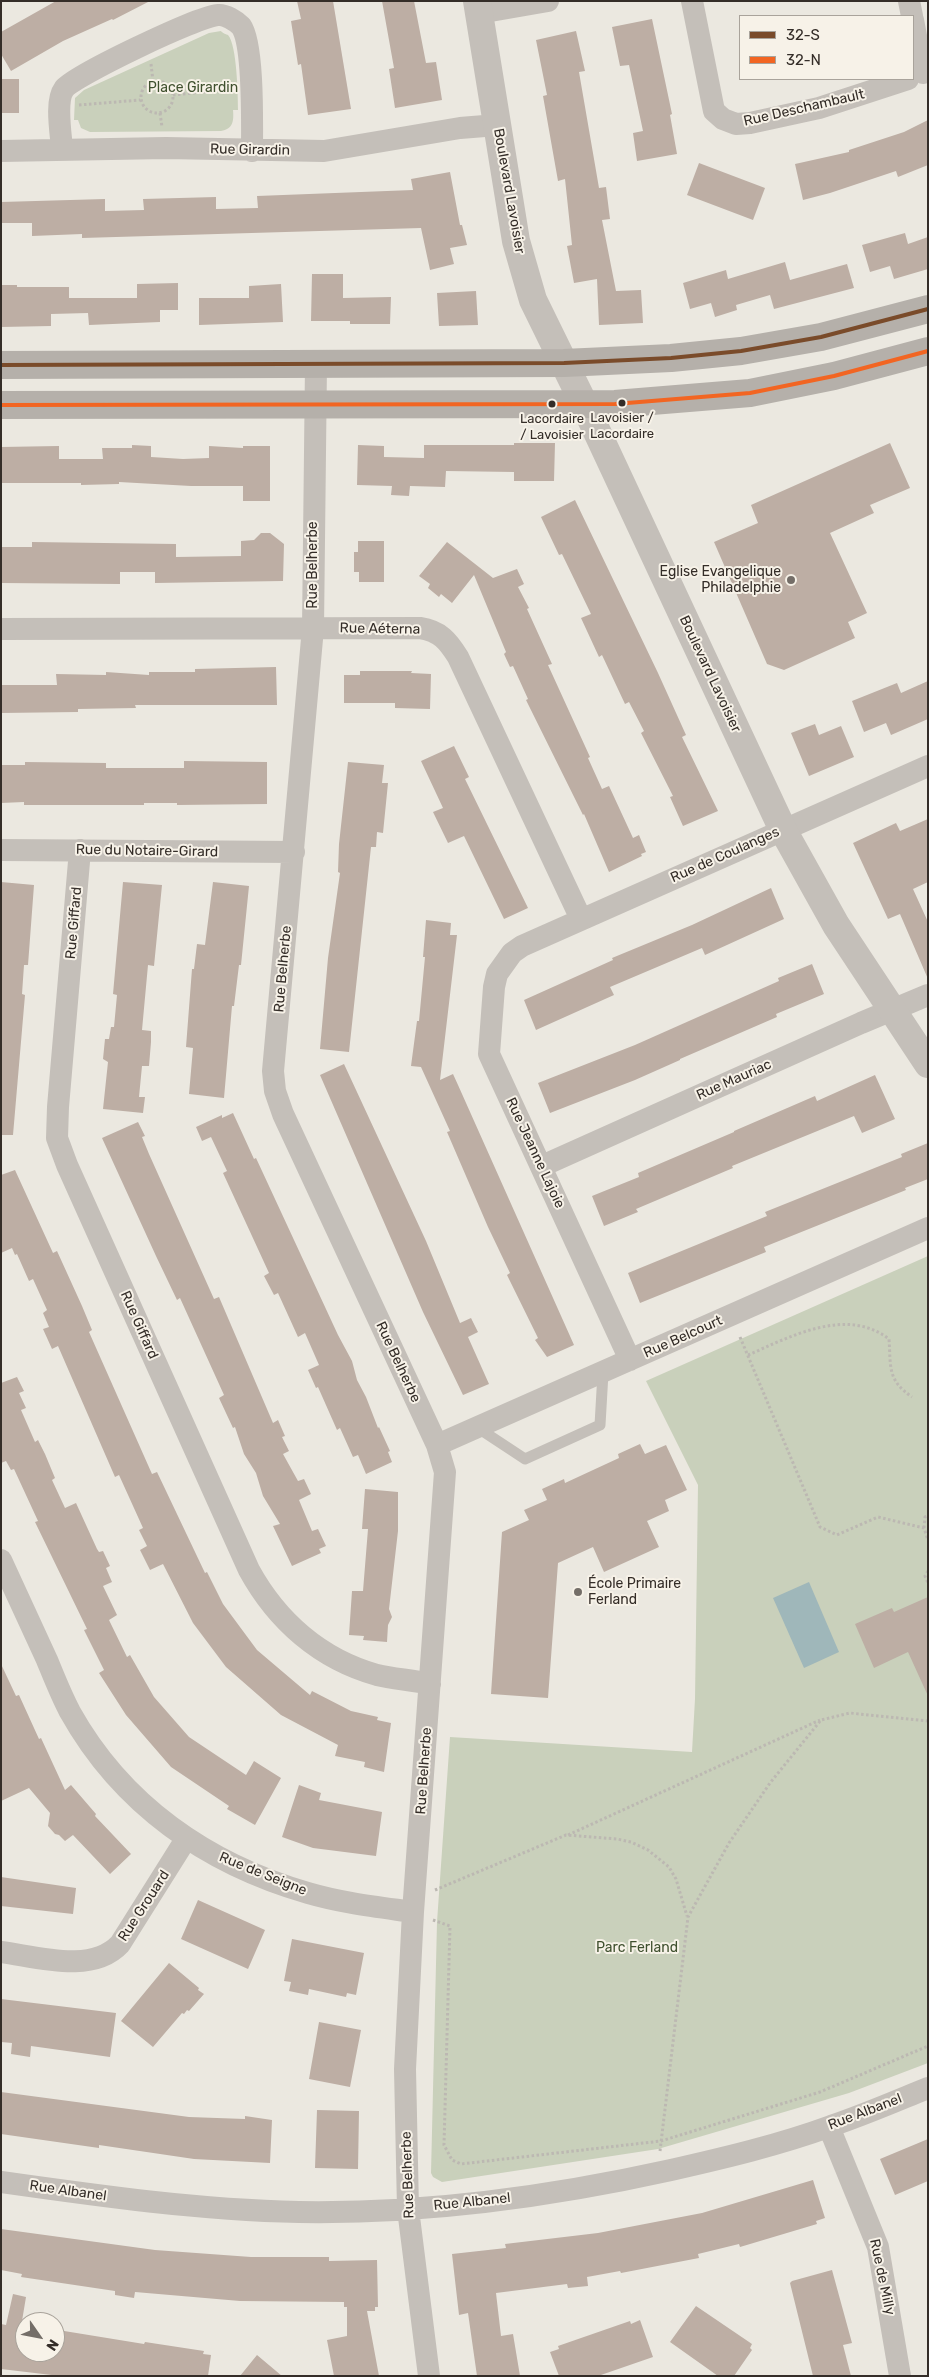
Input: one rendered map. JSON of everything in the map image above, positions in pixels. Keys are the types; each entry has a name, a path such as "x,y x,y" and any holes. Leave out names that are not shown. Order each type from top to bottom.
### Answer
{"main road":[{"path":"1,365 564,363 671,358 740,351 821,337 928,308"},
{"path":"1,405 315,404 585,406 668,401 750,393 834,376 928,351"}],"street":[{"path":"478,7 548,1"},
{"name":"Rue Deschambault","path":"692,1 714,111 723,119 736,124 750,123 819,108 903,80"},
{"path":"909,1 911,15"},
{"name":"Boulevard Lavoisier","path":"478,7 516,241 534,300 783,830 836,925 891,1011 928,1064"},
{"path":"62,149 60,98 70,82 149,43 219,14 241,26 246,38 252,151"},
{"path":"914,37 918,75"},
{"name":"Rue Girardin","path":"1,150 166,148 252,151 345,148 460,128 497,125"},
{"name":"Rue Belherbe","path":"316,364 313,628 273,1071 274,1091 437,1445 445,1472 414,1905 405,2070 408,2210 429,2376"},
{"name":"Rue Aéterna","path":"1,629 420,628 432,630 443,636 458,657 581,918"},
{"name":"Rue de Coulanges","path":"522,946 581,918 928,766"},
{"name":"Rue du Notaire-Girard","path":"1,850 294,852"},
{"name":"Rue Giffard","path":"80,850 58,1108 57,1138 67,1166 249,1570 263,1595 274,1610 303,1637 338,1660 379,1675 430,1684"},
{"name":"Rue Jeanne Lajoie","path":"522,946 512,953 498,974 494,987 489,1054 630,1360"},
{"name":"Rue Mauriac","path":"542,1166 928,995"},
{"name":"Rue Belcourt","path":"437,1445 928,1228"},
{"name":"Rue de Seigne","path":"1,1560 70,1711 84,1734 119,1780 163,1822 186,1840 236,1867 289,1887 332,1899 414,1905"},
{"name":"Rue Grouard","path":"1,1952 73,1962 87,1962 112,1953 120,1944 186,1840"},
{"name":"Rue Albanel","path":"1,2182 138,2201 225,2209 300,2212 408,2210 544,2195 728,2157 829,2127 928,2088"},
{"name":"Rue de Milly","path":"829,2127 870,2223 878,2247 900,2376"}],"lane":[{"path":"478,1428 525,1459 600,1425 603,1373"}],"path":[{"path":"159,80 168,85 173,95 171,105 158,114 147,111 140,100 144,86 159,80"},
{"path":"173,95 250,87"},
{"path":"60,107 140,100"},
{"path":"748,1355 801,1332 822,1327 850,1325 865,1328 882,1334 889,1339 892,1378 900,1388 912,1397"},
{"path":"740,1337 820,1527 837,1535 878,1517 924,1528"},
{"path":"928,1516 926,1517 924,1528 928,1540"},
{"path":"928,1571 925,1576 928,1583"},
{"path":"414,1905 820,1720 850,1713 928,1721"},
{"path":"660,2152 688,1917 729,1843 770,1783 820,1720"},
{"path":"566,1835 631,1842 659,1858 670,1866 688,1917"},
{"path":"440,1922 450,1926 444,2145 452,2160 461,2164 661,2141 820,2092 928,2046"}],"green space":[{"name":"Place Girardin","path":"221,31 228,35 231,41 238,94 238,110 233,110 233,121 225,130 90,132 81,128 78,120 74,120 75,98 84,90 209,33"},
{"name":"Parc Ferland","path":"928,1256 928,2063 849,2093 658,2149 442,2182 433,2177 431,2173 437,1922 450,1737 692,1752 695,1699 698,1485 646,1381"}],"water":[{"path":"809,1582 839,1652 804,1668 773,1598"}],"building":[{"path":"56,1 150,1 113,20 63,41 11,71 1,54 1,32"},
{"path":"297,1 333,1 351,109 308,115 301,64 298,65 291,21 301,19"},
{"path":"382,1 414,1 426,63 436,62 442,100 395,108 389,69 394,68"},
{"path":"652,19 672,114 670,115 677,154 637,161 633,133 643,131 629,65 620,66 612,27"},
{"path":"576,31 585,71 579,72 599,188 606,187 610,219 602,220 616,291 641,290 643,323 599,325 597,279 574,283 567,246 572,245 565,179 558,181 543,96 547,95 536,40"},
{"path":"1,79 19,79 19,113 1,113"},
{"path":"928,120 928,165 898,177 896,171 803,200 795,164 849,152 849,150 904,132"},
{"path":"699,163 765,188 753,220 687,195"},
{"path":"450,172 460,225 462,225 467,245 450,248 454,264 430,270 421,228 82,238 82,234 32,236 32,223 1,223 1,202 105,199 105,211 144,210 143,199 216,197 216,209 258,208 257,196 413,190 411,179"},
{"path":"905,233 908,244 928,237 928,269 894,279 890,266 870,272 862,245"},
{"path":"785,262 790,280 847,264 854,288 774,309 770,295 736,305 737,310 715,317 711,303 690,309 683,283 726,270 728,279"},
{"path":"312,274 343,274 343,298 391,297 390,324 350,324 350,321 311,321"},
{"path":"178,283 178,310 160,310 160,322 89,325 88,313 51,314 51,326 1,327 1,285 17,285 17,287 69,287 69,298 137,298 137,284"},
{"path":"281,284 283,322 199,325 199,298 249,298 249,286"},
{"path":"476,291 478,325 439,326 437,293"},
{"path":"514,443 555,443 554,481 514,481 514,472 446,471 445,487 410,486 409,496 391,495 392,486 357,485 358,445 384,446 384,457 424,458 424,445 514,445"},
{"name":"Eglise Evangelique Philadelphie","path":"890,443 910,488 870,505 874,513 830,533 867,613 848,622 855,638 784,670 767,664 714,542 758,523 751,505"},
{"path":"132,445 151,446 151,457 183,459 209,458 209,446 243,448 243,446 270,446 270,501 243,501 243,486 191,486 119,482 119,484 81,485 81,483 1,483 1,447 59,446 59,459 103,459 102,448 132,448"},
{"path":"575,500 658,673 686,735 682,737 718,811 683,826 670,797 673,796 641,733 644,731 629,702 625,704 602,655 599,657 581,618 591,614 562,554 559,555 541,517"},
{"path":"261,533 270,533 284,544 283,581 155,583 155,572 120,572 120,584 1,583 1,547 32,547 32,542 176,544 176,557 241,556 241,541 254,540"},
{"path":"358,541 384,541 384,582 359,582 359,572 354,572 354,552 358,552"},
{"path":"447,542 493,578 517,569 524,584 518,587 529,608 527,609 552,664 548,665 590,757 588,758 602,789 609,786 633,838 639,835 646,852 641,854 642,856 609,872 584,814 526,700 528,699 513,666 510,667 504,654 506,652 474,575 452,603 441,594 439,597 428,588 430,584 419,576"},
{"path":"276,667 277,705 135,705 136,708 78,709 78,712 1,713 1,685 57,685 56,674 106,675 106,672 149,675 149,672 195,672 195,669"},
{"path":"360,671 412,671 411,673 431,674 430,709 395,708 395,703 344,703 344,675 360,675"},
{"path":"928,681 928,719 891,735 886,723 864,732 852,701 897,683 901,693"},
{"path":"815,724 819,735 841,726 854,757 809,776 791,733"},
{"path":"454,746 469,777 465,779 528,908 504,919 464,836 448,843 433,812 443,808 421,761"},
{"path":"184,761 267,762 267,804 177,805 177,803 144,803 144,805 24,805 24,802 1,803 1,765 25,765 25,762 106,763 106,768 184,768"},
{"path":"348,762 384,765 382,783 388,783 383,833 377,832 376,847 371,847 349,1052 320,1049 328,958 340,873 338,872 339,844"},
{"path":"928,819 928,882 913,889 928,922 928,979 900,914 888,919 853,843 896,823 900,831"},
{"path":"1,882 34,885 28,965 24,965 22,994 25,995 13,1135 1,1135"},
{"path":"123,882 162,885 154,966 148,965 142,1030 151,1031 149,1066 142,1066 139,1097 145,1097 143,1113 103,1109 108,1062 103,1059 105,1039 109,1039 111,1027 114,1027 117,995 113,994"},
{"path":"213,882 249,886 241,965 239,965 234,1006 232,1006 224,1098 189,1094 193,1048 186,1047 192,969 194,969 197,944 205,945"},
{"path":"771,888 784,919 705,955 702,948 610,987 614,995 536,1030 524,1000 613,960 612,958 692,925"},
{"path":"426,920 451,923 450,935 457,935 440,1080 453,1074 574,1345 547,1357 535,1340 538,1338 507,1275 510,1273 488,1227 447,1132 450,1131 421,1067 411,1066 417,1021 419,1021 425,957 423,957"},
{"path":"812,964 824,994 776,1014 777,1017 635,1080 550,1113 538,1083 635,1045 779,981 778,978"},
{"path":"344,1064 426,1241 460,1323 471,1318 478,1332 468,1337 489,1384 463,1395 423,1312 320,1075"},
{"path":"875,1075 895,1119 862,1133 854,1116 732,1166 733,1168 636,1209 638,1212 604,1226 592,1196 639,1177 638,1173 815,1096 817,1101"},
{"path":"233,1113 352,1361 357,1380 390,1451 388,1452 392,1462 366,1474 358,1455 353,1457 340,1428 337,1430 318,1387 316,1388 308,1370 319,1365 305,1333 298,1337 278,1293 274,1295 264,1276 269,1273 223,1173 227,1171 211,1137 202,1141 196,1127 222,1115 222,1118"},
{"path":"138,1122 145,1136 142,1137 149,1154 214,1299 219,1297 273,1423 278,1420 285,1436 282,1437 289,1451 283,1454 298,1481 304,1479 311,1494 299,1500 312,1531 318,1529 326,1546 319,1549 321,1553 292,1566 273,1526 280,1524 263,1496 256,1473 244,1454 235,1427 233,1428 219,1398 224,1395 180,1298 177,1300 102,1138"},
{"path":"928,1143 928,1179 905,1188 906,1190 764,1247 766,1252 640,1303 628,1273 767,1216 765,1212 902,1157 901,1154"},
{"path":"15,1170 53,1253 57,1251 82,1306 92,1330 89,1332 152,1474 157,1472 205,1573 207,1572 223,1604 257,1650 310,1695 312,1691 351,1711 378,1717 377,1720 391,1723 384,1772 364,1767 365,1762 335,1756 338,1745 281,1715 226,1667 193,1623 163,1564 150,1570 140,1550 147,1546 139,1530 143,1528 119,1475 115,1477 58,1346 52,1349 43,1329 49,1327 43,1313 47,1310 33,1279 29,1281 17,1254 15,1255 12,1248 1,1253 1,1175"},
{"path":"17,1377 24,1391 19,1393 26,1408 21,1410 35,1442 38,1440 45,1454 55,1478 52,1480 65,1508 76,1503 97,1549 99,1552 103,1551 110,1566 106,1568 112,1582 103,1586 117,1615 109,1620 127,1657 130,1655 154,1697 189,1737 246,1775 254,1761 281,1778 255,1825 227,1809 229,1806 171,1767 126,1715 99,1673 104,1670 84,1630 87,1629 35,1522 38,1521 14,1469 11,1470 6,1461 1,1463 1,1383"},
{"path":"640,1444 645,1454 666,1445 687,1490 665,1500 669,1511 647,1521 659,1547 604,1572 593,1547 558,1563 548,1698 491,1694 502,1532 529,1520 524,1510 547,1500 542,1489 564,1479 565,1483 619,1458 618,1454"},
{"path":"365,1489 398,1492 398,1531 389,1609 392,1617 388,1625 387,1642 363,1640 364,1636 349,1635 352,1591 363,1591 368,1529 362,1529"},
{"path":"928,1597 928,1696 908,1652 874,1668 855,1624 892,1608 894,1612"},
{"path":"1,1664 16,1696 19,1695 39,1739 41,1738 65,1790 71,1785 96,1814 95,1816 131,1854 110,1874 73,1835 65,1841 55,1834 48,1826 50,1813 29,1788 1,1801"},
{"path":"299,1785 321,1793 319,1800 382,1812 376,1856 313,1848 282,1837"},
{"path":"1,1877 76,1888 73,1914 1,1906"},
{"path":"198,1900 265,1930 248,1969 181,1939"},
{"path":"292,1939 364,1953 356,1995 347,1993 346,1997 309,1989 308,1995 289,1991 291,1982 284,1981"},
{"path":"169,1963 204,1994 189,2011 187,2010 184,2014 182,2013 153,2047 121,2021"},
{"path":"1,1999 116,2013 110,2057 31,2046 30,2057 11,2054 12,2043 1,2042"},
{"path":"319,2022 361,2030 350,2087 309,2079"},
{"path":"1,2092 189,2117 245,2119 245,2116 272,2120 270,2163 194,2159 99,2145 99,2148 1,2134"},
{"path":"317,2110 359,2111 358,2169 315,2168"},
{"path":"928,2139 928,2181 895,2195 880,2159"},
{"path":"813,2180 825,2218 816,2221 817,2224 740,2247 739,2244 698,2254 699,2258 621,2273 620,2271 587,2277 588,2286 568,2288 567,2284 496,2293 501,2336 513,2334 520,2376 477,2376 468,2313 459,2315 452,2254 506,2248 505,2244 598,2233 702,2213"},
{"path":"1,2229 155,2250 251,2257 329,2257 329,2261 377,2260 378,2307 375,2307 375,2311 367,2311 379,2376 334,2376 327,2340 347,2336 347,2307 344,2307 344,2302 240,2301 135,2292 134,2298 115,2295 115,2291 21,2277 22,2274 1,2270"},
{"path":"832,2270 852,2343 843,2345 851,2376 813,2376 790,2283"},
{"path":"13,2294 26,2297 24,2312 15,2312 15,2362 65,2362 65,2331 144,2344 145,2342 204,2351 203,2354 211,2355 208,2376 60,2376 1,2369 1,2324 6,2325"},
{"path":"696,2306 752,2344 750,2348 752,2350 734,2376 718,2376 670,2342"},
{"path":"640,2320 653,2357 598,2376 559,2376 550,2352 559,2349 558,2346 630,2321 631,2324"},
{"path":"257,2355 282,2376 240,2376"}],"transit line":[{"name":"32-S","path":"1,365 564,363 671,358 741,351 821,337 928,309"},
{"name":"32-N","path":"1,405 615,404 750,393 834,376 928,351"}],"place":[{"name":"Lavoisier / Lacordaire","path":"622,403"},
{"name":"Lacordaire / Lavoisier","path":"552,404"},
{"name":"Eglise Evangelique Philadelphie","path":"791,580"},
{"name":"École Primaire Ferland","path":"578,1592"}]}
